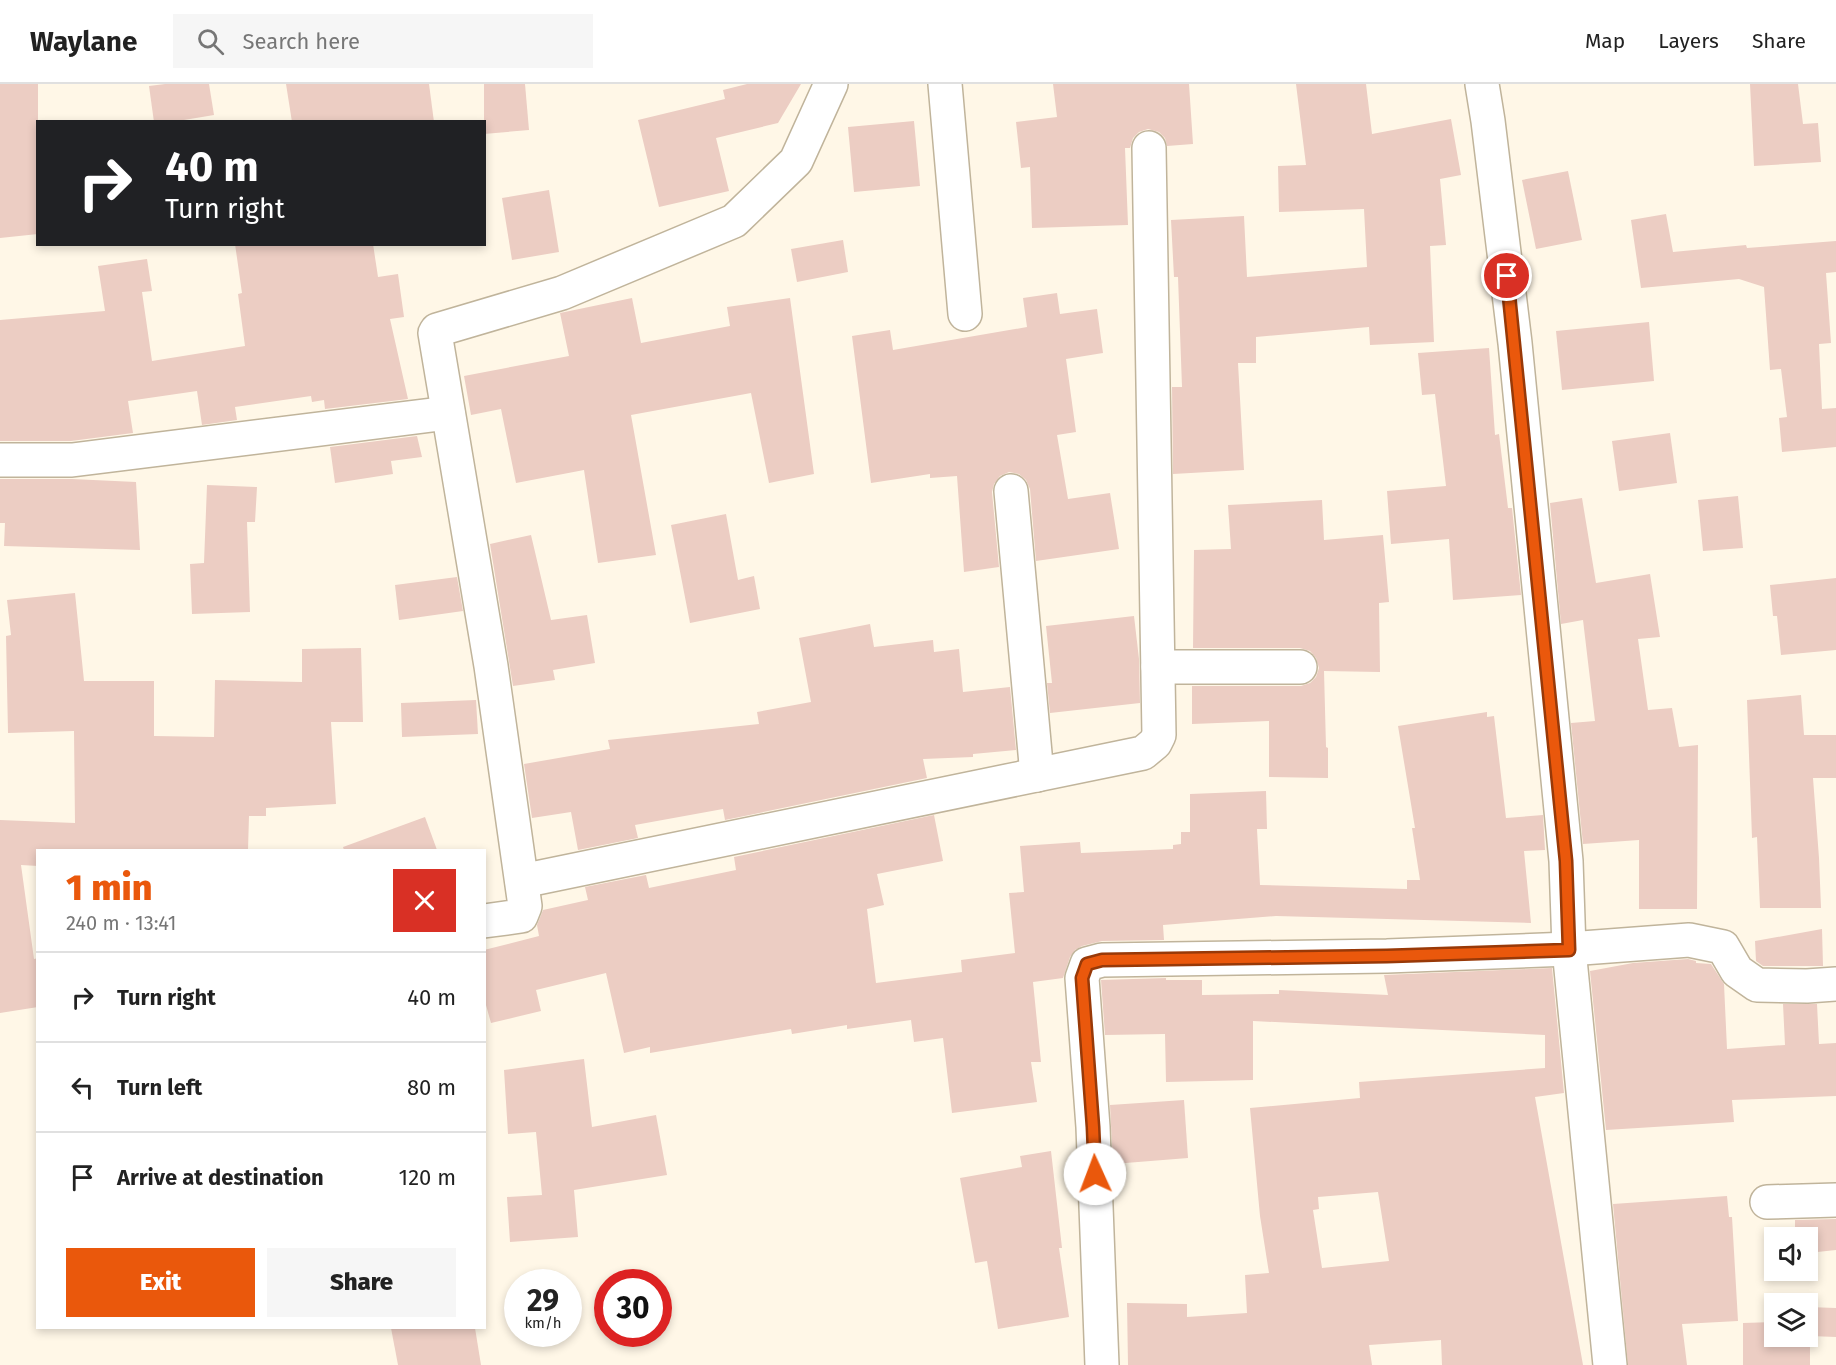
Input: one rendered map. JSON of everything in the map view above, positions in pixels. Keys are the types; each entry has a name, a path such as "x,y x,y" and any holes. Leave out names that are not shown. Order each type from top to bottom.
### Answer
{"street":[{"path":"486,921 521,916 525,906 491,666 435,333 437,330 562,293 734,221 796,161 831,84"},
{"path":"945,84 965,314"},
{"path":"1482,84 1515,343 1566,861 1569,950 1610,1365"},
{"path":"522,881 1143,753 1155,743 1159,735 1149,148"},
{"path":"0,460 72,460 448,413"},
{"path":"1011,491 1037,775"},
{"path":"1158,666 1300,667"},
{"path":"1102,1365 1093,1127 1082,978 1087,964 1102,960 1387,956 1569,950 1689,940 1723,947 1737,971 1757,986 1836,984"},
{"path":"1767,1202 1836,1200"}],"building":[{"path":"0,84 38,84 36,234 0,238"},
{"path":"209,84 214,115 184,120 154,120 149,86"},
{"path":"286,84 429,84 434,120 292,120"},
{"path":"484,84 525,84 529,130 486,134 486,120 484,120"},
{"path":"747,84 801,84 778,123 716,138 729,191 659,207 638,120 725,99 723,90"},
{"path":"1053,84 1189,84 1193,144 1167,146 1165,138 1159,132 1148,129 1139,132 1133,138 1130,148 1125,148 1128,225 1032,228 1030,167 1021,168 1016,122 1057,117"},
{"path":"1296,84 1366,84 1372,134 1451,119 1461,175 1440,179 1446,245 1430,246 1434,342 1370,345 1369,327 1256,337 1256,363 1238,363 1244,470 1173,474 1172,387 1182,387 1178,277 1174,277 1171,220 1244,216 1247,277 1367,267 1364,209 1279,212 1278,166 1306,165"},
{"path":"1750,84 1798,84 1803,124 1818,123 1821,162 1754,166"},
{"path":"914,121 920,186 854,192 848,127"},
{"path":"1568,171 1582,240 1536,249 1522,180"},
{"path":"549,190 559,252 512,260 502,198"},
{"path":"1666,214 1673,252 1746,245 1747,248 1836,241 1836,272 1826,273 1831,343 1819,344 1822,409 1836,408 1836,447 1782,452 1779,418 1787,417 1781,369 1770,370 1764,287 1739,279 1641,288 1631,220"},
{"path":"843,240 848,272 797,282 791,249"},
{"path":"235,246 373,246 378,277 398,274 404,317 390,319 408,399 325,409 324,400 312,402 311,396 235,407 237,420 202,425 197,391 128,401 133,433 71,441 0,441 0,320 105,311 98,266 147,259 152,291 142,292 152,361 245,346 238,294 242,293"},
{"path":"1057,293 1060,314 1097,309 1103,353 1066,359 1076,432 1057,435 1068,499 1110,493 1119,549 1036,561 1030,489 1026,480 1019,474 1009,472 1000,476 992,492 999,567 964,572 957,476 930,478 930,474 871,483 852,336 890,330 893,350 1027,327 1023,298"},
{"path":"632,298 641,343 730,326 727,307 790,298 814,474 769,483 751,393 631,415 656,555 598,563 584,470 516,483 501,409 471,415 464,376 569,356 560,313"},
{"path":"1649,322 1654,381 1562,390 1556,331"},
{"path":"1489,348 1495,435 1499,434 1508,508 1512,508 1521,595 1453,600 1449,539 1391,544 1387,491 1446,486 1435,394 1422,395 1418,353"},
{"path":"1670,433 1677,483 1619,491 1612,441"},
{"path":"417,436 422,457 391,461 393,474 335,483 330,447"},
{"path":"0,479 136,482 140,550 4,546 5,523 0,523"},
{"path":"207,485 257,487 255,522 247,522 250,612 192,614 190,564 204,563"},
{"path":"1738,496 1743,548 1703,551 1698,500"},
{"path":"1582,498 1596,583 1650,574 1660,637 1638,639 1648,710 1672,708 1679,747 1698,745 1697,909 1639,909 1639,840 1583,844 1571,723 1595,721 1583,620 1561,624 1550,503"},
{"path":"1322,500 1324,540 1383,535 1389,602 1379,603 1380,672 1324,671 1328,778 1269,777 1269,721 1192,724 1192,686 1301,686 1310,683 1316,677 1319,668 1316,658 1310,651 1300,648 1193,648 1194,550 1231,549 1228,505"},
{"path":"726,514 738,580 754,576 760,609 690,623 671,525"},
{"path":"531,535 551,620 587,615 595,663 553,670 555,680 513,686 490,544"},
{"path":"457,577 463,611 399,620 395,585"},
{"path":"1836,578 1836,650 1781,655 1777,616 1773,616 1770,585"},
{"path":"75,593 84,681 154,681 154,736 214,737 215,680 302,682 302,649 361,648 363,722 331,722 336,804 266,808 266,816 249,816 248,849 36,849 36,866 21,865 34,959 36,958 36,1007 0,1013 0,820 75,823 74,731 8,733 6,636 11,635 7,600"},
{"path":"1134,616 1139,659 1140,703 1050,713 1047,683 1052,683 1046,626"},
{"path":"870,624 874,647 933,640 934,652 959,649 963,692 1010,687 1016,750 973,754 973,757 923,759 927,778 725,820 723,809 635,825 638,838 578,850 571,812 532,818 524,764 610,749 608,740 759,724 757,712 811,702 799,638"},
{"path":"1801,695 1804,735 1836,735 1836,778 1813,778 1821,908 1760,908 1757,837 1752,838 1747,700"},
{"path":"476,700 478,734 402,737 401,703"},
{"path":"1487,712 1487,717 1494,716 1506,818 1543,815 1545,850 1524,851 1531,923 1276,916 1163,925 1164,940 1102,941 1082,946 1070,957 1063,978 1033,982 1041,1062 1031,1062 1037,1102 952,1113 943,1038 914,1042 911,1020 847,1029 847,1025 792,1034 791,1029 650,1053 650,1047 624,1053 606,973 536,990 541,1011 491,1023 486,1005 486,949 539,936 537,925 543,910 588,900 585,887 646,875 649,888 736,870 734,857 934,815 943,861 877,874 884,905 867,909 876,983 962,972 961,960 1015,953 1009,893 1024,892 1020,846 1080,842 1081,853 1173,849 1173,845 1181,844 1181,832 1190,832 1190,794 1266,791 1267,829 1257,829 1260,885 1407,889 1407,880 1420,880 1412,828 1415,828 1398,726"},
{"path":"425,817 437,849 344,849 343,847"},
{"path":"1822,929 1823,966 1763,966 1756,961 1755,941"},
{"path":"1688,959 1696,963 1711,964 1724,984 1727,1049 1785,1045 1783,1004 1817,1004 1819,1044 1836,1043 1836,1096 1732,1100 1734,1122 1606,1130 1590,971 1633,963"},
{"path":"1552,968 1564,1093 1535,1097 1583,1365 1442,1365 1441,1340 1369,1345 1372,1365 1128,1365 1127,1303 1187,1304 1187,1317 1247,1313 1245,1275 1269,1273 1260,1216 1250,1108 1360,1098 1359,1082 1545,1068 1545,1035 1253,1021 1253,1080 1166,1082 1165,1034 1105,1035 1101,980 1166,978 1166,980 1202,980 1202,995 1279,994 1279,990 1388,995 1384,975","holes":["1378,1192 1389,1261 1322,1268 1313,1210 1319,1209 1318,1197"]},
{"path":"584,1059 592,1127 656,1115 667,1175 574,1190 578,1237 510,1242 507,1197 542,1195 536,1132 508,1134 504,1070"},
{"path":"1184,1100 1188,1158 1113,1164 1110,1105"},
{"path":"1051,1151 1062,1248 1059,1248 1069,1317 998,1329 987,1261 975,1263 960,1178 1022,1167 1020,1156"},
{"path":"1727,1196 1729,1217 1732,1217 1738,1321 1682,1324 1687,1365 1628,1365 1613,1204"},
{"path":"1836,1219 1836,1250 1818,1252 1818,1227 1795,1227 1795,1220"},
{"path":"1818,1307 1836,1308 1836,1337 1818,1336"},
{"path":"1764,1322 1764,1347 1810,1347 1810,1365 1743,1365 1743,1323"},
{"path":"391,1329 475,1329 481,1365 398,1365"}],"route":[{"path":"1095,1174 1082,978 1087,964 1102,960 1387,956 1569,950 1566,861 1507,276"}]}
